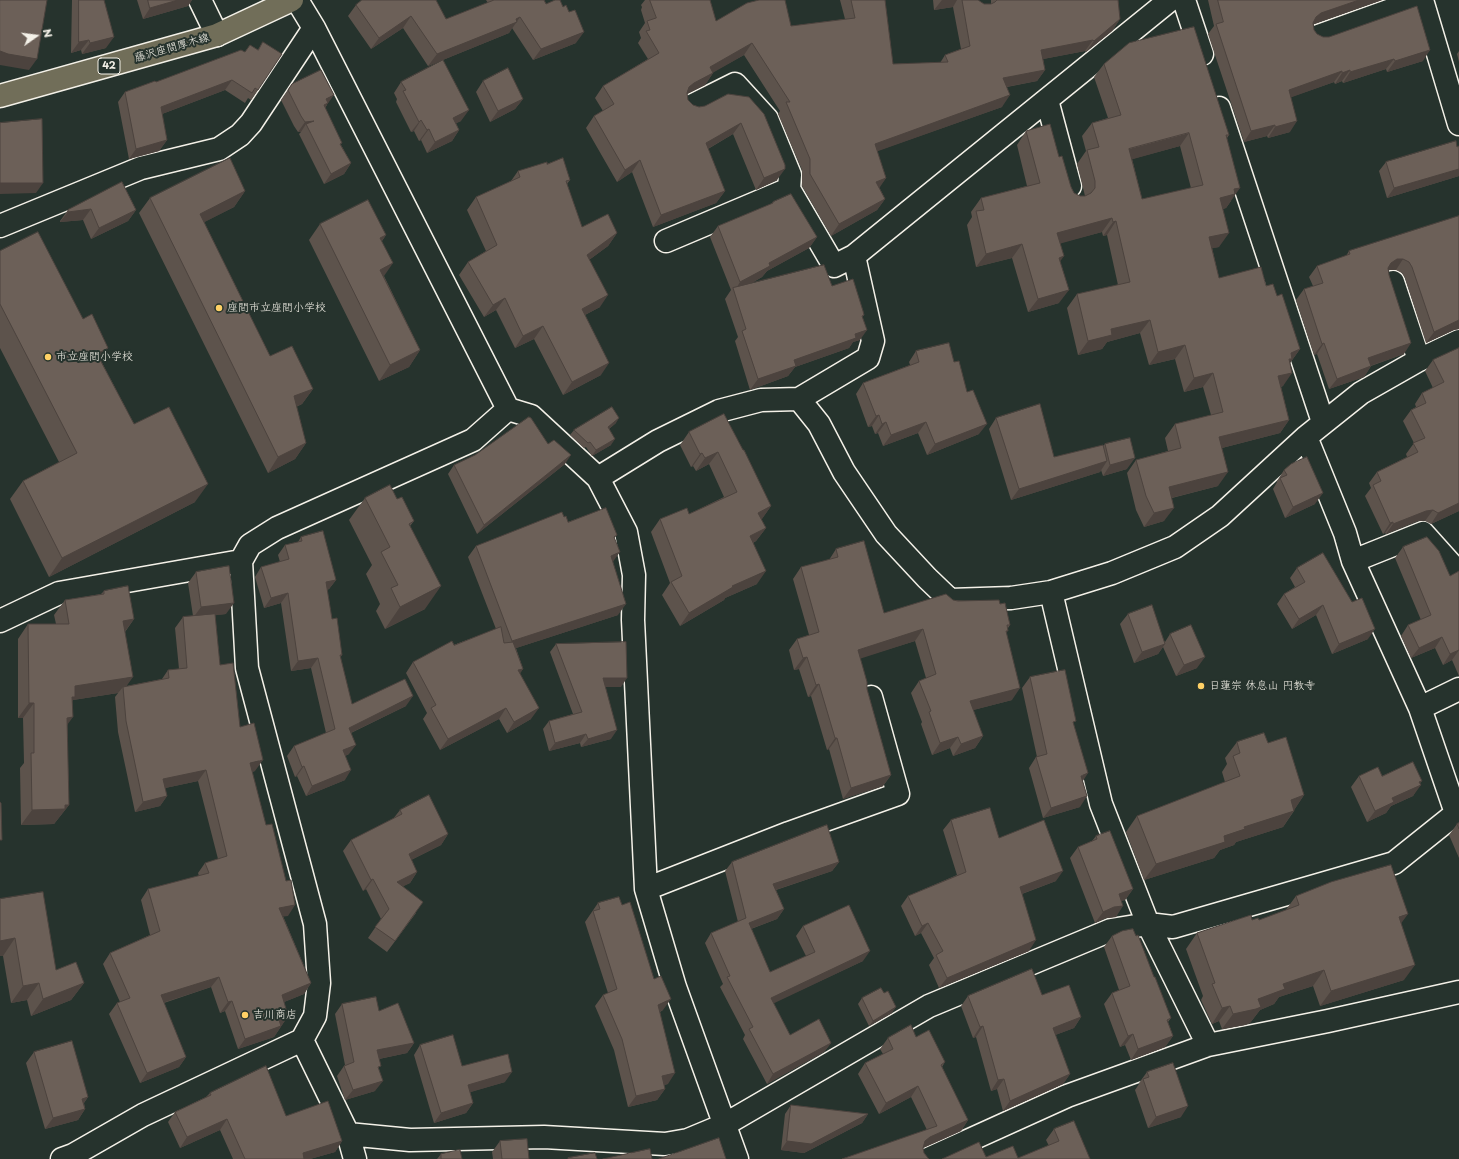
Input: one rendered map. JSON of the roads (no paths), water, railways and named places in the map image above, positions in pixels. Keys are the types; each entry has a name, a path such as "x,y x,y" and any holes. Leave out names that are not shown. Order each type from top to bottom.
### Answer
{"main road":[{"name":"藤沢座間厚木線","path":"0,96 217,35 292,0"}],"street":[{"path":"200,0 217,35"},
{"path":"297,0 314,28 508,409 531,416 598,478 626,532 634,575 633,620 646,889 675,988 737,1159"},
{"path":"691,106 735,84 767,119 790,175 790,189 834,266 854,256 1170,0"},
{"path":"1184,0 1323,422"},
{"path":"1318,36 1419,0"},
{"path":"1422,0 1459,124"},
{"path":"0,226 141,168 220,149 240,135 251,123 314,28"},
{"path":"1047,100 1073,198"},
{"path":"666,241 790,189"},
{"path":"598,478 658,441 719,411 761,400 799,399 868,358 874,340 854,256"},
{"path":"1393,282 1419,360"},
{"path":"799,399 819,424 844,472 886,534 950,600 1011,598 1052,592 1112,573 1175,548 1220,516 1323,422 1362,392 1419,360 1459,342"},
{"path":"62,1159 73,1155 143,1114 302,1040 315,1016 319,983 315,924 247,668 241,561 250,545 277,528 473,440 508,409"},
{"path":"348,1134 410,1140 544,1137 665,1144 688,1140 724,1124 929,1006 1111,930 1148,924 1173,927 1394,863 1457,812 1420,708 1353,560 1345,533 1306,437"},
{"path":"1353,560 1423,533 1457,571"},
{"path":"0,621 59,593 241,561"},
{"path":"1052,592 1101,804 1148,924 1208,1045"},
{"path":"1420,708 1459,689"},
{"path":"646,889 789,833 898,794 871,697"},
{"path":"928,1159 1067,1096 1208,1045 1328,1021 1459,992"},
{"path":"302,1040 348,1134 355,1159"}],"place":[{"name":"座間市立座間小学校","path":"219,308"},
{"name":"市立座間小学校","path":"48,357"},
{"name":"日蓮宗 休息山 円教寺","path":"1201,686"},
{"name":"吉川商店","path":"245,1015"}]}
